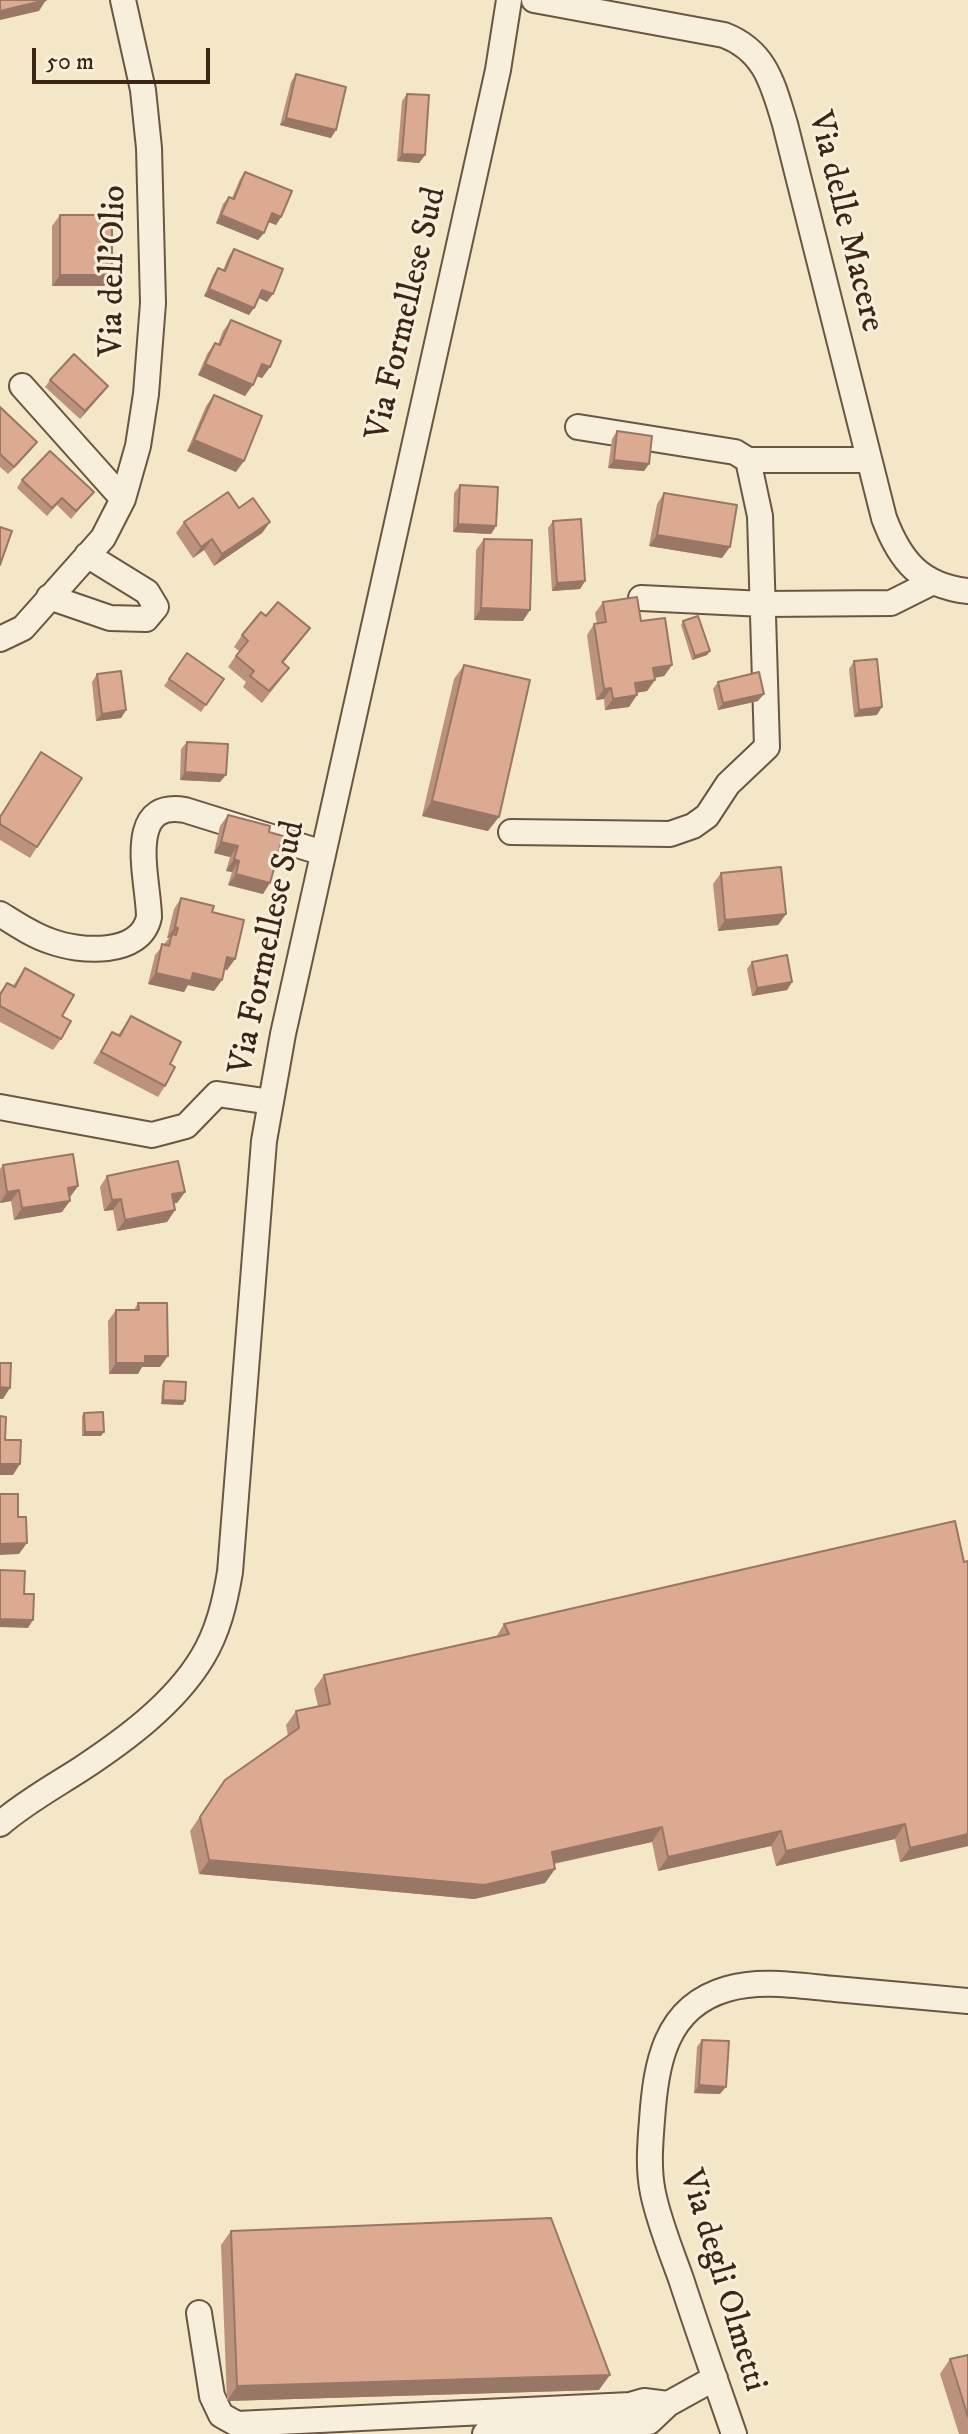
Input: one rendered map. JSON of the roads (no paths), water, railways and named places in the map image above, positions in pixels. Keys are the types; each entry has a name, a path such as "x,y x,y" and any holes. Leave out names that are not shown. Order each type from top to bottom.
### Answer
{"street":[{"name":"Via dell'Olio","path":"0,639 23,628 95,546 123,499 138,446 145,405 153,287 146,112 123,0"},
{"name":"Via Formellese Sud","path":"0,1824 28,1802 84,1767 170,1698 203,1656 218,1623 231,1562 264,1141 286,1019 498,70 509,0"},
{"name":"Via delle Macere","path":"534,0 724,35 740,41 758,57 785,124 884,518 897,549 913,568 949,589 968,591"},
{"path":"22,386 123,499"},
{"path":"578,427 735,452 748,460 869,460"},
{"path":"511,832 670,834 693,826 707,816 728,784 767,747 760,516 748,460"},
{"path":"49,597 110,618 146,619 156,607 147,592 95,546"},
{"path":"641,598 764,604 891,603 933,582"},
{"path":"0,914 37,936 68,946 113,947 135,940 147,927 149,917 145,834 153,815 163,809 185,810 323,853"},
{"path":"0,1107 152,1135 186,1126 217,1094 271,1102"},
{"name":"Via degli Olmetti","path":"734,2434 653,2194 649,2168 655,2086 665,2043 676,2024 703,1999 719,1991 749,1984 968,2001"},
{"path":"199,2313 212,2396 221,2415 237,2424 630,2405 644,2401 668,2404"},
{"path":"485,2434 649,2422 668,2404 715,2378"}]}
